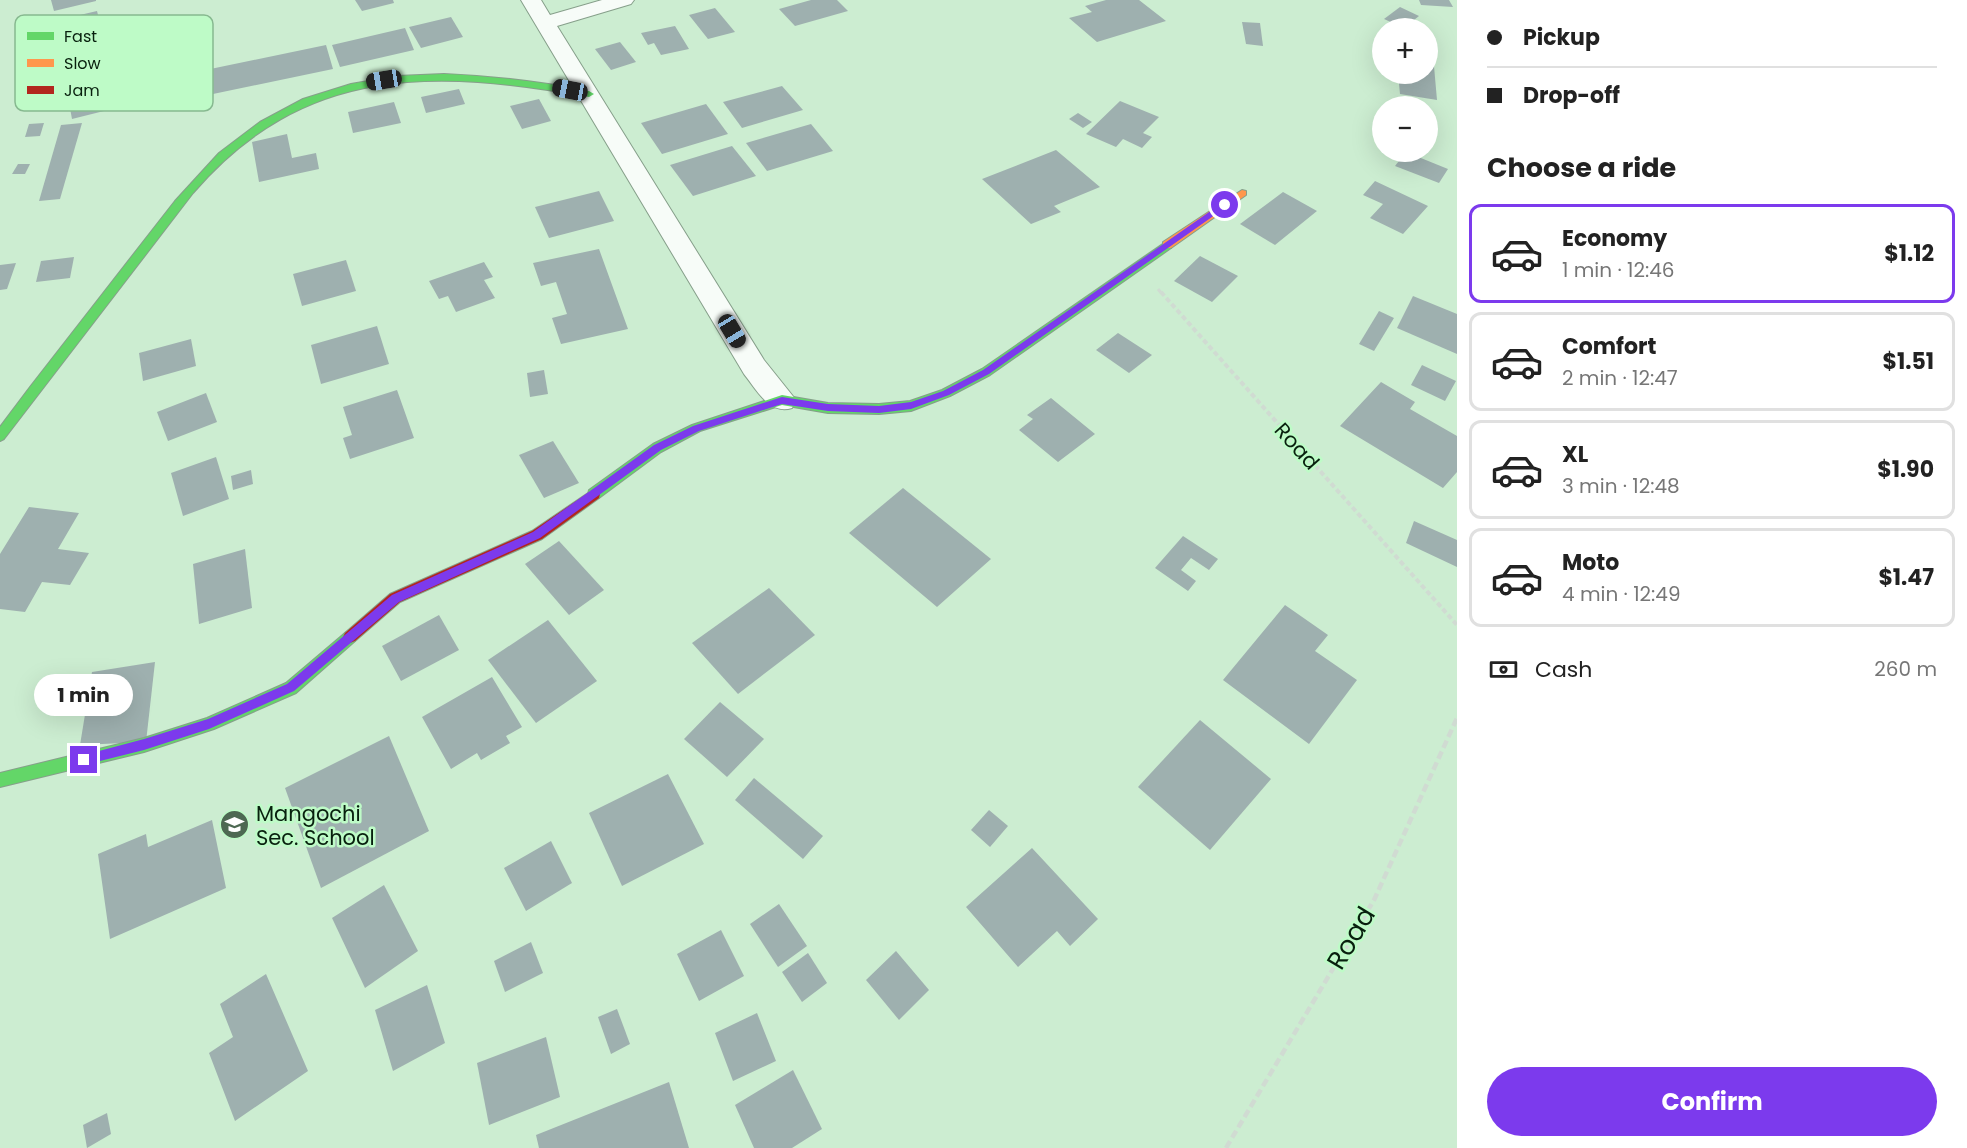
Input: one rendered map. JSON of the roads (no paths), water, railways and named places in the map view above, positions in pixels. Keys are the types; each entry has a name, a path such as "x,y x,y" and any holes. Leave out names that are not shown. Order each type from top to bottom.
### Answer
{"street":[{"path":"531,0 754,367 782,400"},
{"path":"545,23 624,0"},
{"path":"0,436 188,192 235,144 281,115 318,97 360,83 408,76 511,80 589,94"},
{"path":"0,780 144,745 209,724 291,688 395,598 537,535 657,448 733,414 782,400 828,408 879,409 928,401 986,372 1242,193"}],"place":[{"name":"Mangochi Sec. School","path":"235,825"}]}
